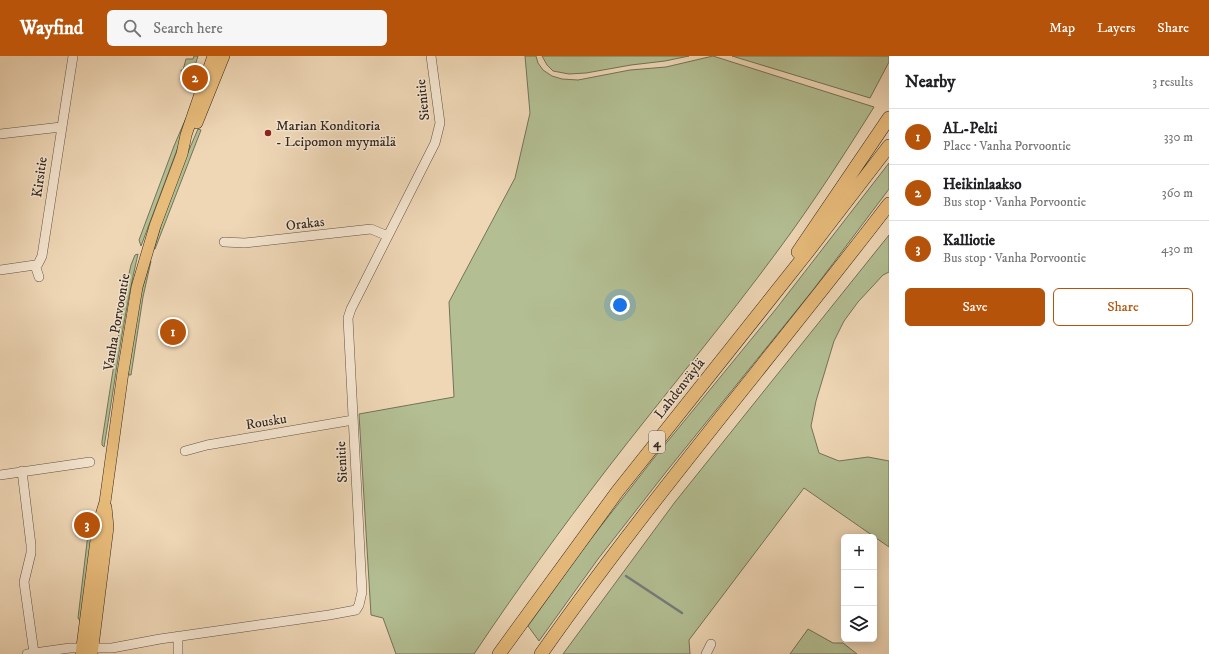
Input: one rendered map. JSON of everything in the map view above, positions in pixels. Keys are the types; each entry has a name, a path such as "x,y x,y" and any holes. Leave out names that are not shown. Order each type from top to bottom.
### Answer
{"highway":[{"path":"771,298 800,248 889,118"},
{"name":"Lahdenväylä","path":"499,654 617,492 806,254 889,146"},
{"path":"541,654 580,598 647,511 889,204"}],"main road":[{"name":"Vanha Porvoontie","path":"81,651 98,526 105,502 123,372 137,287 155,226 182,154 186,134 213,56"},
{"name":"Vanha Porvoontie","path":"182,154 192,137 224,56"},
{"name":"Vanha Porvoontie","path":"93,651 108,527 105,502"}],"street":[{"name":"Kirsitie","path":"35,265 38,264 42,256 73,56"},
{"name":"Sienitie","path":"30,653 54,649 93,651 178,636 356,610 359,605 362,592 348,318 351,309 435,143 438,134 440,123 431,56"},
{"path":"0,134 61,127"},
{"name":"Orakas","path":"224,242 252,242 371,229 388,236"},
{"path":"0,270 35,265 39,277"},
{"name":"Rousku","path":"185,452 208,445 353,420"},
{"path":"0,475 90,462"},
{"path":"22,471 31,545 31,553 24,582 30,653"},
{"path":"178,636 178,654"},
{"path":"706,654 711,644"}],"green space":[{"path":"194,56 198,56 189,85 185,86 183,84 181,70 183,70 186,59 193,59"},
{"path":"525,56 536,56 538,63 543,70 552,76 562,79 578,80 630,70 666,67 713,56 874,107 828,179 779,249 737,305 628,441 522,584 474,654 396,654 383,618 371,615 359,414 454,397 449,302 515,178 530,113"},
{"path":"542,56 689,56 586,73 569,74 553,71 547,65"},
{"path":"732,56 889,56 889,62 870,98"},
{"path":"186,118 187,123 141,246 139,240"},
{"path":"198,129 201,130 154,249 174,188"},
{"path":"889,163 889,189 813,290 598,559 539,641 528,626 583,549 654,458 776,309"},
{"path":"889,235 889,272 883,275 858,302 844,321 834,341 816,401 811,426 819,453 839,461 868,457 889,461 889,547 877,539 877,534 870,534 804,488 689,640 690,654 563,654 675,502"},
{"path":"138,254 124,326 104,447 102,445 102,441 126,287 131,265 135,255"},
{"path":"150,261 131,375 129,375 128,368 137,307"},
{"path":"92,528 81,622 78,618 88,534"},
{"path":"808,629 833,643 843,643 857,654 790,654"}],"waterway":[{"path":"626,576 682,613"}],"place":[{"name":"Heikinlaakso","path":"195,78"},
{"name":"Marian Konditoria - Leipomon myymälä","path":"268,133"},
{"name":"AL-Pelti","path":"173,332"},
{"name":"Kalliotie","path":"87,525"}]}
